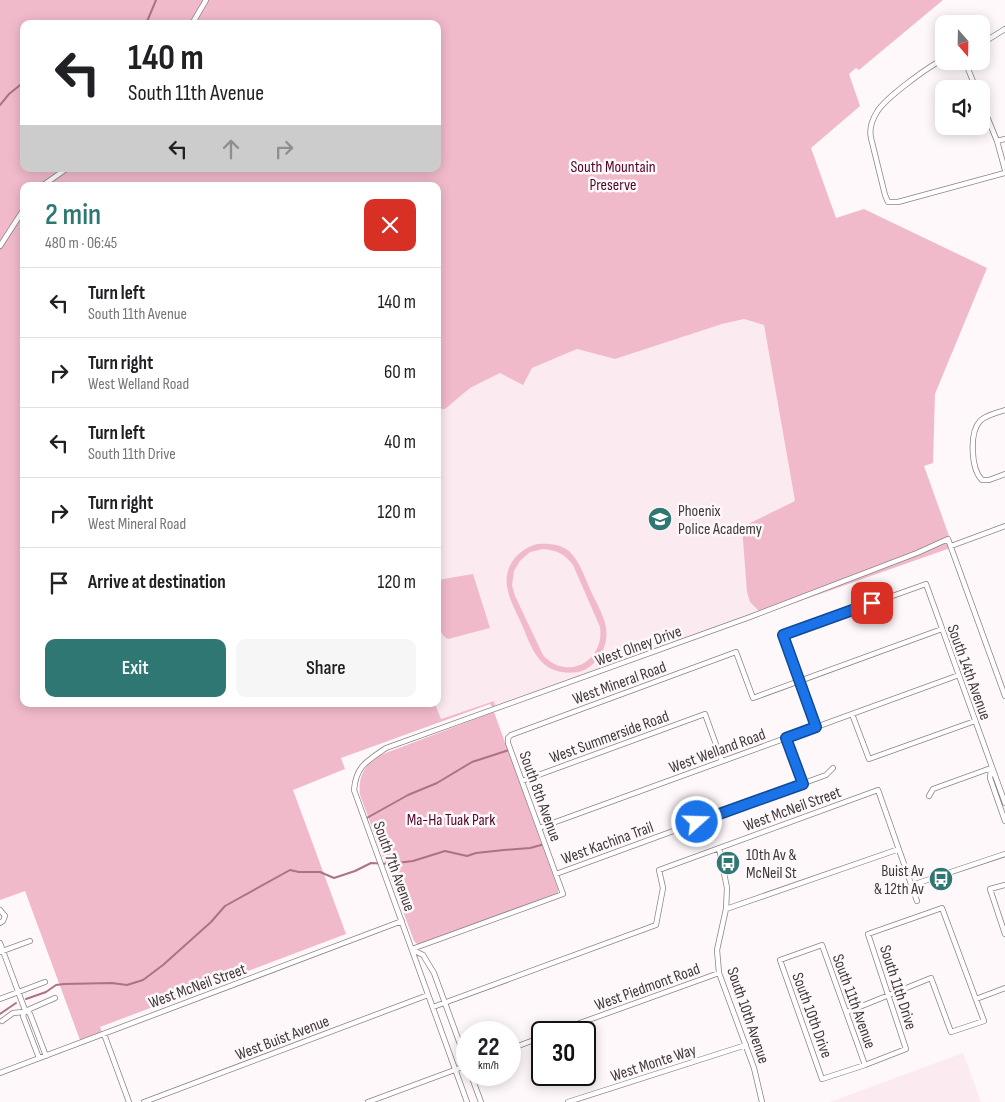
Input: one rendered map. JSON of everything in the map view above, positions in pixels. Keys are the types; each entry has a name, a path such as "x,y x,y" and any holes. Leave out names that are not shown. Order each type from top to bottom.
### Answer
{"street":[{"path":"194,20 206,0"},
{"path":"990,38 1005,29"},
{"path":"935,64 890,98 878,110 873,120 870,131 871,138 888,202 898,202 1005,171 990,124"},
{"path":"997,141 1005,139"},
{"path":"48,182 62,172"},
{"path":"0,246 20,214"},
{"path":"1005,410 985,417 977,425 974,433 974,462 978,476 982,480 989,480 1005,474"},
{"path":"1005,526 951,546 1005,696"},
{"name":"West Olney Drive","path":"354,790 355,778 363,764 386,748 750,617 917,553 948,539 951,546"},
{"name":"South 14th Avenue","path":"800,681 783,635 926,584 991,768 1005,802"},
{"path":"816,727 800,681 942,628"},
{"name":"West Mineral Road","path":"511,735 736,652 753,698 800,681"},
{"name":"West Welland Road","path":"539,828 959,675"},
{"name":"West Summerside Road","path":"522,781 705,714 722,761"},
{"path":"852,714 869,759 975,721"},
{"name":"South 8th Avenue","path":"412,950 563,894 508,743 508,738 511,735"},
{"path":"786,738 803,784"},
{"name":"West Kachina Trail","path":"556,874 803,784 826,775 833,768"},
{"path":"929,796 933,789 991,768"},
{"name":"South 14th Avenue","path":"991,768 990,778 1005,821"},
{"name":"South 7th Avenue","path":"354,790 467,1102"},
{"name":"West McNeil Street","path":"445,1003 656,925 663,888 659,870 878,790 899,848"},
{"name":"South 10th Avenue","path":"719,848 726,878 726,909 717,950 719,973 754,1068 762,1102"},
{"path":"726,909 899,848 917,901"},
{"path":"912,885 1005,854"},
{"path":"1005,885 990,890 1005,934"},
{"name":"South 11th Drive","path":"865,1065 906,1049 868,934 942,908 976,999"},
{"path":"0,910 3,911 5,916 0,923"},
{"name":"West McNeil Street","path":"0,1073 402,921"},
{"path":"1,951 30,941"},
{"path":"0,943 1,951 25,1011 39,1058"},
{"name":"South 10th Drive","path":"822,945 780,960 822,1079 865,1065"},
{"name":"South 11th Avenue","path":"822,945 865,1065"},
{"name":"South 7th Avenue","path":"412,950 423,955 428,962 456,1034"},
{"name":"West Piedmont Road","path":"586,1021 719,973"},
{"path":"846,1012 931,978 951,1032 984,1021 976,999 1005,988"},
{"path":"0,999 45,982"},
{"name":"West Buist Avenue","path":"144,1102 428,995"},
{"path":"2,1021 13,1013 25,1011 55,998"},
{"path":"433,1007 445,1003"},
{"path":"25,1011 30,1014 46,1056"},
{"path":"104,1034 129,1102"},
{"name":"West Monte Way","path":"568,1102 746,1046"},
{"path":"368,1102 455,1070"},
{"path":"475,1086 481,1102"}],"shaded area":[{"path":"744,319 764,325 795,501 760,611 495,707 493,701 440,719 436,707 441,707 441,409 445,409 470,388 500,373 532,368 577,349 615,359 722,324"},
{"path":"963,1053 981,1102 830,1102"}],"green space":[{"name":"South Mountain Preserve","path":"0,0 943,0 859,70 856,68 849,74 860,106 811,148 836,218 864,209 987,268 935,394 933,463 924,466 953,547 494,709 490,704 341,758 345,769 293,790 346,934 100,1027 102,1032 80,1040 25,891 0,900"},
{"path":"550,544 563,547 570,552 579,565 605,623 606,642 600,655 591,666 578,672 565,673 545,665 534,652 509,596 507,579 510,565 518,554 530,546","holes":["543,549 563,555 573,565 600,627 600,639 597,650 582,664 573,667 563,667 553,663 543,655 515,596 512,585 514,571 520,561 530,552"]},
{"path":"473,574 490,628 448,639 443,635 441,631 441,579"},
{"name":"Ma-Ha Tuak Park","path":"494,712 558,893 418,945 414,941 360,795 361,779 367,765 375,757"}],"waterway":[{"path":"148,20 156,0"},
{"path":"0,105 20,85"},
{"path":"365,819 408,795 437,783 472,762 509,750"},
{"path":"26,999 46,992 56,985 112,983 127,985 143,980 163,965 211,922 225,906 290,870 320,872 334,878 371,863 389,864 413,861 445,851 467,856 476,853 530,848 545,844"},
{"path":"0,1014 16,1003"}],"place":[{"name":"Phoenix Police Academy","path":"660,519"},
{"name":"10th Av & McNeil St","path":"728,863"},
{"name":"Buist Av & 12th Av","path":"941,879"}],"route":[{"path":"697,822 803,784 786,738 816,727 783,635 872,603"}]}
